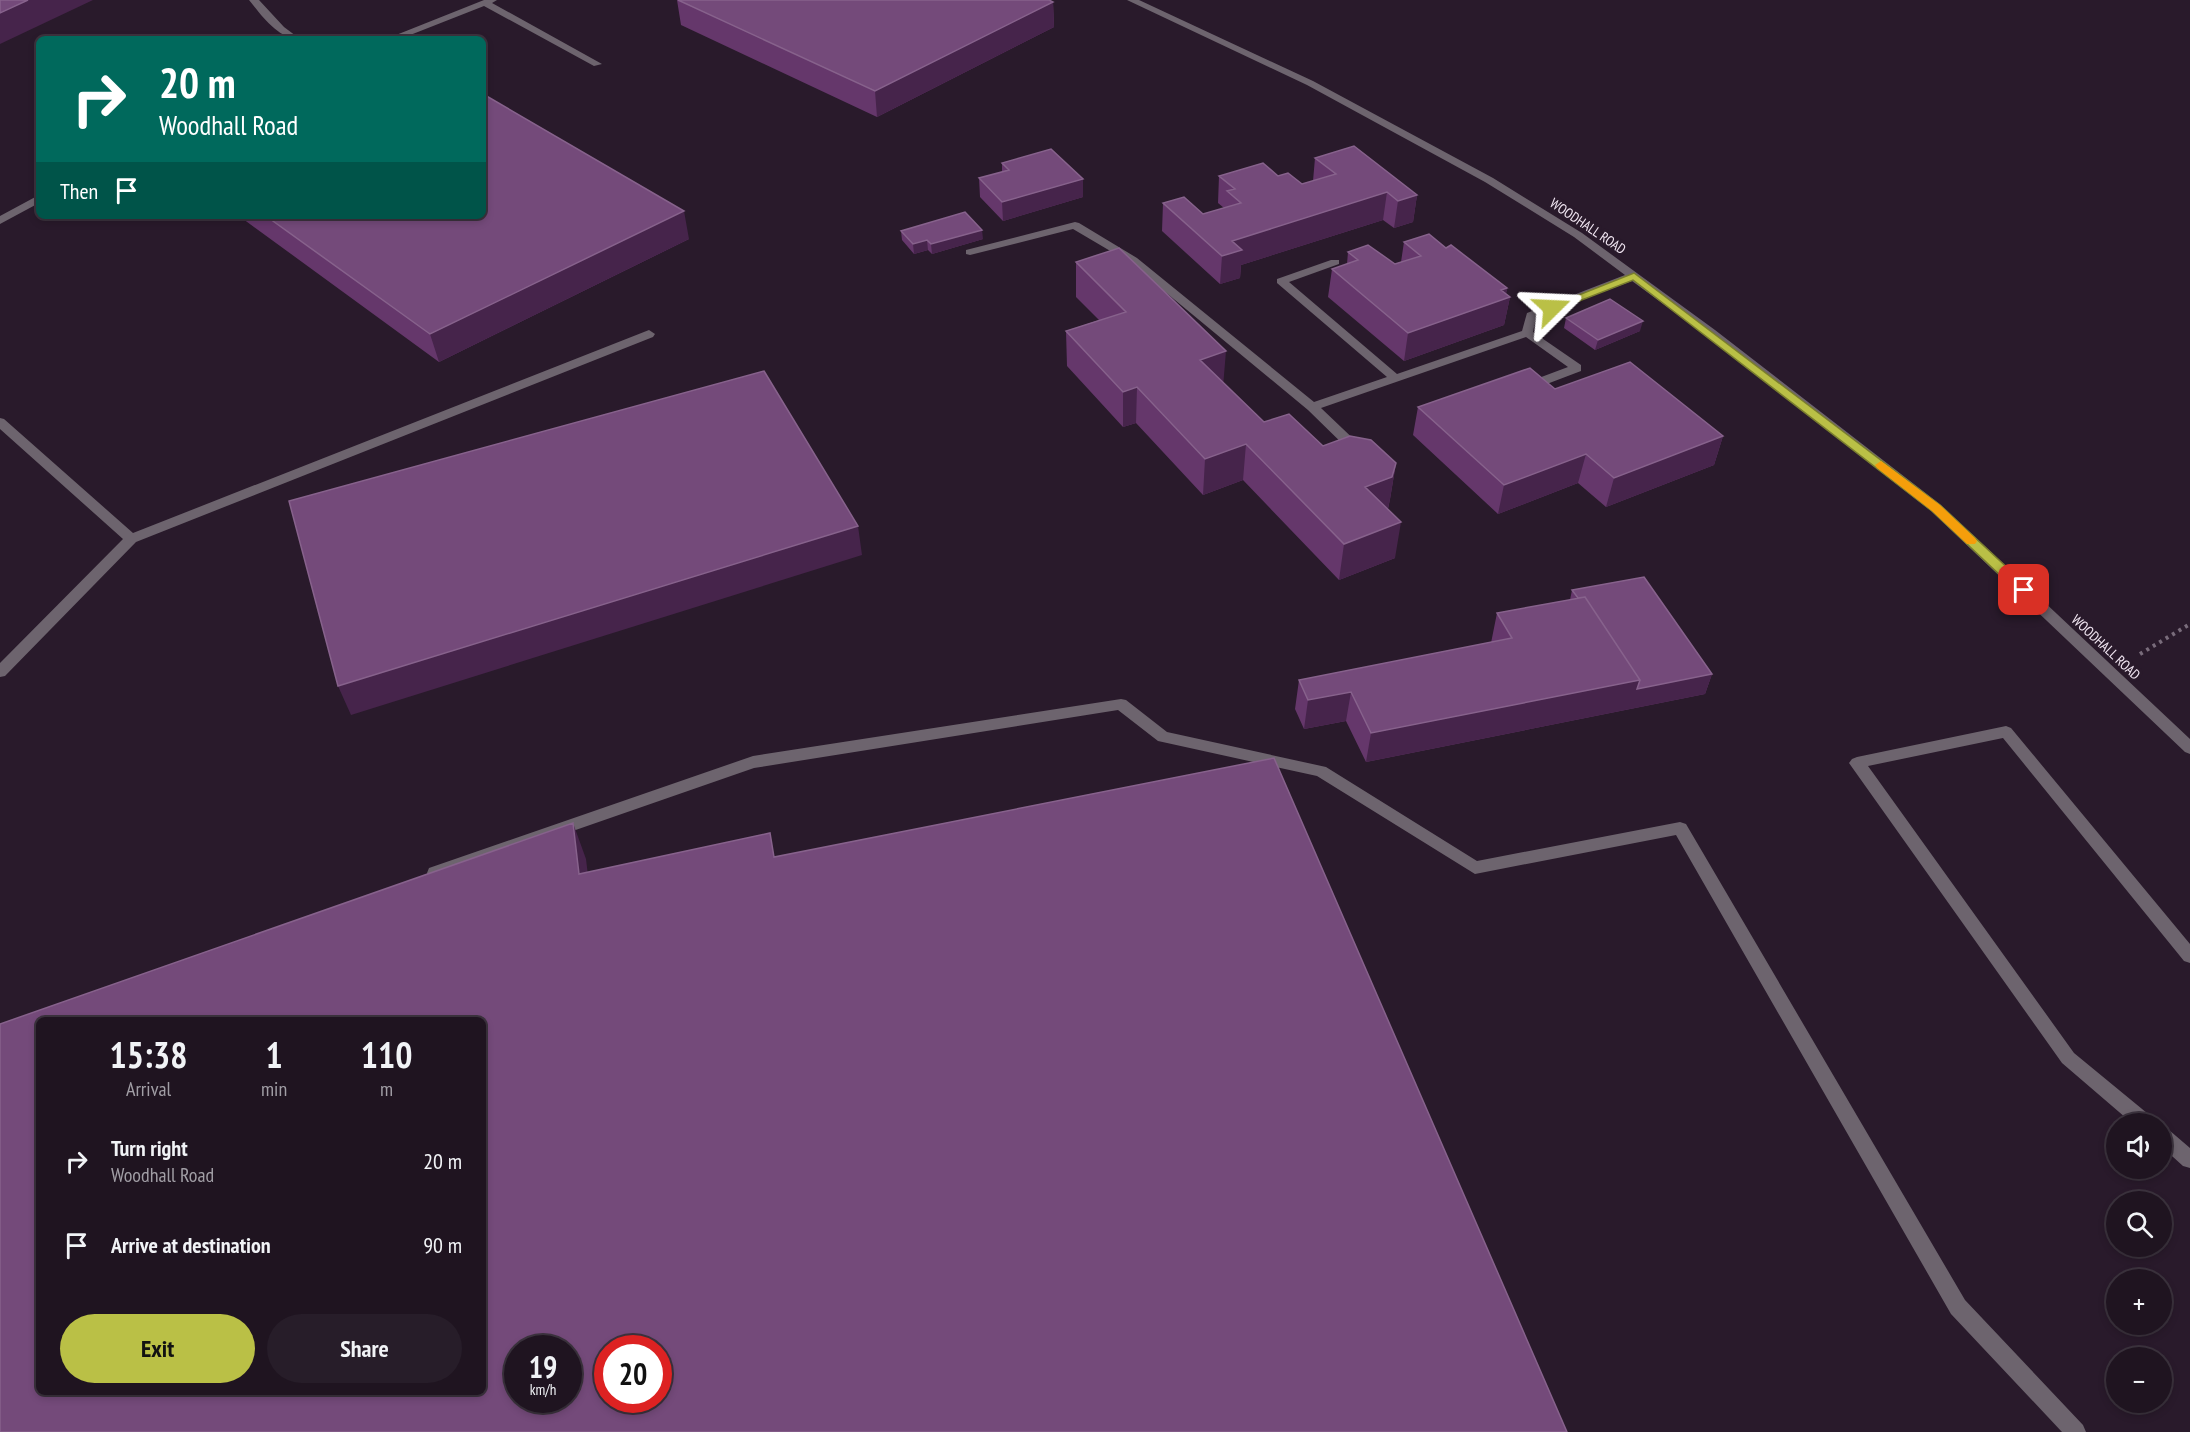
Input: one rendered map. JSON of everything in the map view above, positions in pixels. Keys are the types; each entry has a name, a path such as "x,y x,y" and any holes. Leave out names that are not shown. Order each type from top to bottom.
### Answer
{"street":[{"path":"254,0 281,29 291,36"},
{"name":"WOODHALL ROAD","path":"1132,0 1310,83 1489,180 1578,235 1936,508 2190,748"},
{"path":"400,36 488,1 597,64"},
{"path":"0,221 36,200"},
{"path":"970,252 1075,225 1133,260 1312,407 1369,462"},
{"path":"1335,262 1281,280 1395,378"},
{"path":"1527,333 1531,315 1634,276"},
{"path":"1312,407 1527,333"},
{"path":"1527,333 1577,368 1527,387"},
{"path":"0,672 131,539 649,334"},
{"path":"0,422 131,539"},
{"path":"416,881 470,859 753,762 1121,704 1163,737 1321,771 1475,868 1680,828 1958,1307 2076,1432"},
{"path":"2134,1113 2068,1058 1857,763 2006,732 2190,956"},
{"path":"2172,1145 2190,1160"}],"path":[{"path":"2111,671 2190,624"}],"building":[{"path":"0,0 28,0 0,13"},
{"path":"678,0 1049,0 1053,2 875,91"},
{"path":"486,96 684,211 430,334 270,219 486,219"},
{"path":"1354,146 1417,195 1398,201 1387,192 1232,241 1242,250 1222,256 1163,203 1184,197 1203,214 1241,203 1227,191 1235,189 1219,176 1263,163 1278,176 1288,173 1302,184 1336,174 1315,158"},
{"path":"1051,149 1083,179 1002,202 979,178 1009,170 1002,163"},
{"path":"965,212 982,230 931,244 927,240 913,244 901,231"},
{"path":"1429,234 1446,248 1451,245 1507,288 1501,290 1510,297 1408,333 1332,269 1358,260 1348,252 1368,245 1395,264 1421,256 1404,242"},
{"path":"1119,248 1226,351 1200,360 1264,422 1289,414 1323,446 1350,436 1371,440 1396,463 1392,477 1365,487 1401,522 1344,544 1246,444 1205,459 1137,387 1123,392 1066,331 1126,312 1076,262"},
{"path":"1610,299 1643,321 1598,340 1566,318"},
{"path":"1630,362 1723,436 1614,478 1586,454 1504,485 1418,407 1530,368 1555,389"},
{"path":"764,371 858,526 338,686 289,501"},
{"path":"1644,577 1712,674 1637,689 1640,680 1585,597 1578,598 1572,590"},
{"path":"1585,597 1640,680 1371,733 1351,692 1308,700 1299,680 1512,638 1497,613"},
{"path":"1274,758 1567,1432 0,1432 0,1024 573,823 579,874 770,833 774,857"}],"slow traffic":[{"path":"1881,465 1936,508 1971,541"}],"route":[{"path":"1552,308 1634,276 1936,508 2024,590"}]}
